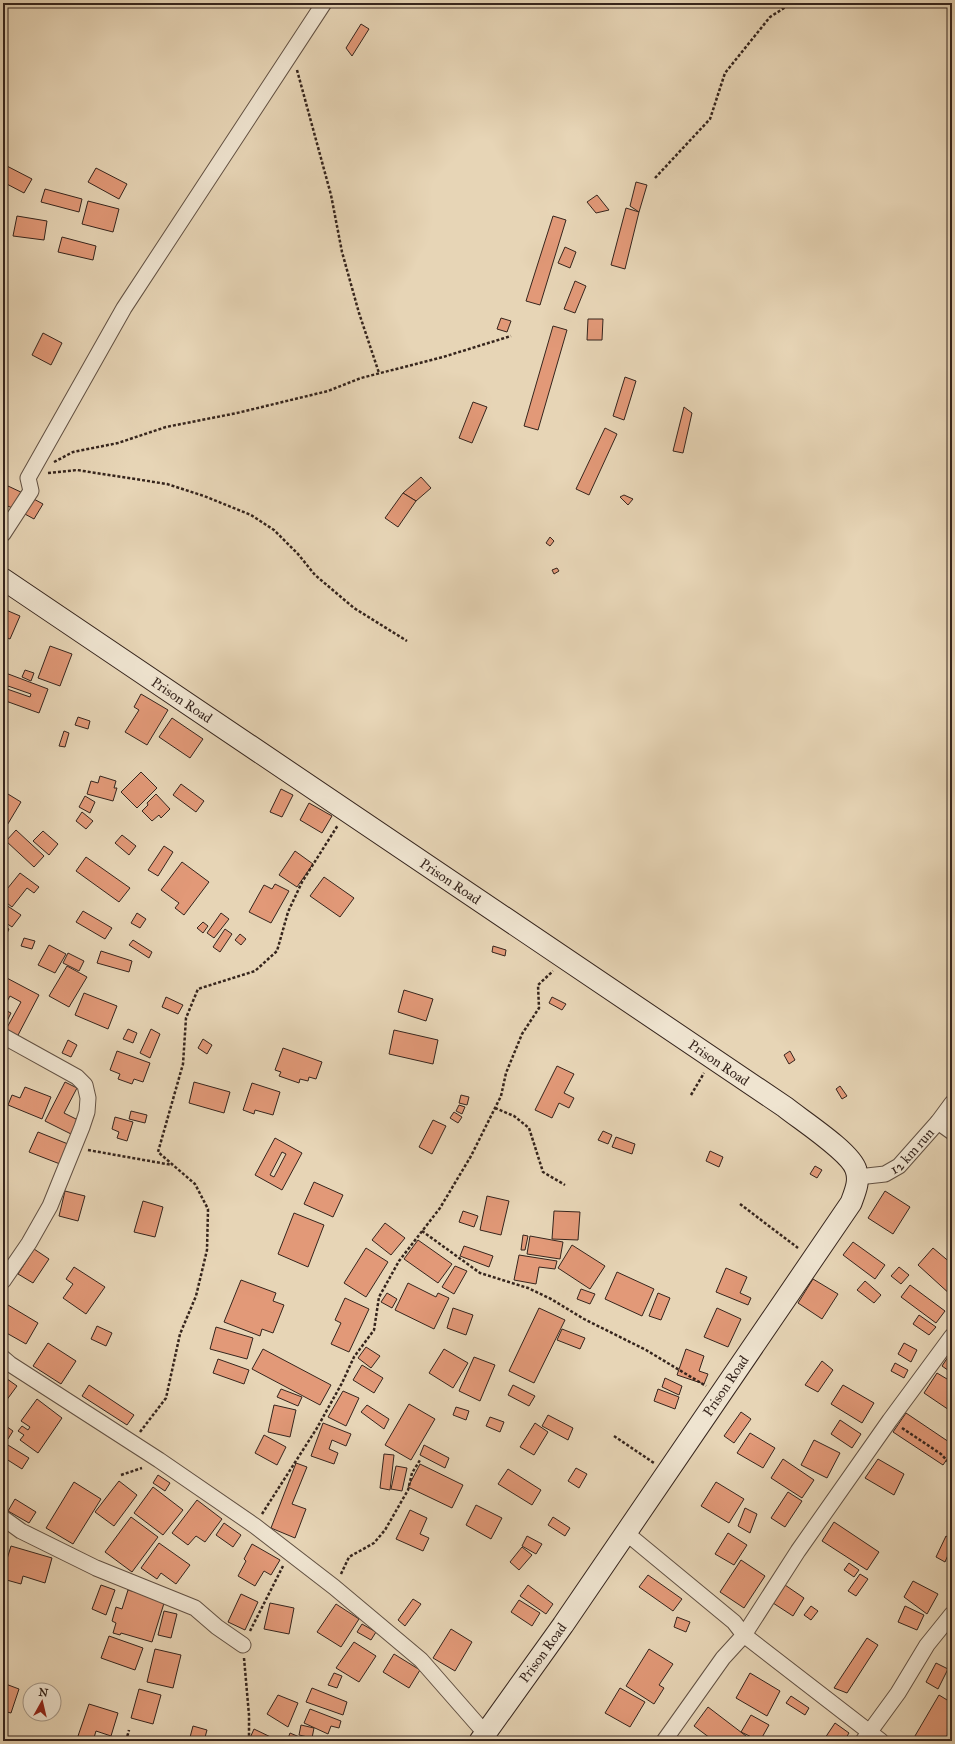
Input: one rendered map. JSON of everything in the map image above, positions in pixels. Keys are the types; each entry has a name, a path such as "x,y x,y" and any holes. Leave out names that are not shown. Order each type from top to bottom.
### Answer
{"street":[{"path":"3,534 31,491 28,478 124,308 324,3"},
{"name":"Prison Road","path":"3,579 785,1107 844,1153 856,1169 858,1177 856,1190 851,1203 563,1625 483,1737"},
{"path":"3,1036 77,1077 85,1085 88,1098 87,1112 50,1206 3,1281"},
{"name":"12 km run","path":"858,1177 885,1174 899,1166 938,1122 952,1103"},
{"path":"938,1122 952,1132"},
{"path":"664,1741 724,1658 744,1635 798,1551 890,1420 952,1336"},
{"path":"3,1358 159,1460 255,1526 334,1587 421,1660 483,1737"},
{"path":"3,1518 21,1531 96,1568 195,1608 217,1627 242,1645"},
{"path":"626,1532 734,1622 744,1635 871,1738 927,1645 952,1614"}],"path":[{"path":"655,178 710,119 725,73 770,17 792,3"},
{"path":"292,52 331,195 346,268 379,373"},
{"path":"54,463 73,452 118,442 166,427 237,413 328,391 361,378 443,357 511,336"},
{"path":"28,478 56,471 77,470 167,484 204,496 251,515 274,530 298,554 315,575 354,608 407,641"},
{"path":"132,1443 166,1398 180,1334 196,1296 207,1250 208,1209 195,1184 158,1152 183,1064 186,1018 198,989 255,971 277,951 288,912 302,882 347,810"},
{"path":"255,1526 317,1428 342,1383 354,1357 374,1330 379,1297 399,1261 453,1188 471,1156 501,1096 506,1073 522,1034 539,1008 538,985 567,959"},
{"path":"691,1095 712,1058"},
{"path":"495,1108 514,1116 528,1128 543,1172 565,1185"},
{"path":"74,1148 173,1165"},
{"path":"740,1204 813,1259"},
{"path":"422,1231 480,1273 528,1288 551,1299 584,1319 646,1350 720,1394"},
{"path":"890,1420 941,1454 952,1466"},
{"path":"614,1436 667,1472"},
{"path":"121,1475 159,1460"},
{"path":"334,1587 349,1557 374,1543 385,1530 408,1490 412,1473 420,1460"},
{"path":"249,1741 249,1715 242,1645 289,1553"},
{"path":"126,1741 129,1730"}],"building":[{"path":"361,24 369,29 352,56 346,48"},
{"path":"3,164 32,179 24,193 3,182"},
{"path":"96,168 127,184 119,199 88,182"},
{"path":"636,182 647,185 639,212 630,206"},
{"path":"45,189 82,199 79,212 41,202"},
{"path":"597,195 609,210 596,213 587,202"},
{"path":"88,201 119,209 113,232 82,224"},
{"path":"626,208 639,212 625,269 611,265"},
{"path":"17,216 47,221 44,240 13,236"},
{"path":"553,216 566,220 540,305 526,301"},
{"path":"62,237 96,246 93,260 58,252"},
{"path":"565,247 576,252 570,268 558,263"},
{"path":"575,281 586,286 575,313 564,309"},
{"path":"501,318 511,321 507,332 497,329"},
{"path":"588,319 603,319 602,340 587,340"},
{"path":"553,326 567,330 538,430 524,426"},
{"path":"43,333 62,343 51,365 32,355"},
{"path":"625,377 636,381 624,420 613,416"},
{"path":"473,402 487,407 472,443 459,438"},
{"path":"684,407 692,413 683,453 673,451"},
{"path":"605,428 617,434 589,495 576,489"},
{"path":"421,477 431,488 416,501 403,493"},
{"path":"8,486 25,494 17,510 3,504 3,498"},
{"path":"403,493 416,501 398,527 385,518"},
{"path":"624,495 633,499 628,505 620,497"},
{"path":"32,498 43,504 34,519 23,513"},
{"path":"550,537 554,541 550,546 546,543"},
{"path":"557,568 559,571 554,574 552,570"},
{"path":"6,610 20,616 10,639 3,636 3,618"},
{"path":"50,646 72,654 60,686 38,678"},
{"path":"25,670 34,673 31,681 22,677"},
{"path":"3,672 48,689 39,713 3,700","holes":["8,686 31,694 30,697 7,689"]},
{"path":"141,694 168,710 147,745 125,732 139,710 134,707"},
{"path":"78,717 90,721 88,729 75,725"},
{"path":"172,718 203,739 190,758 159,737"},
{"path":"64,731 69,733 65,747 59,746"},
{"path":"141,772 157,788 137,808 121,792"},
{"path":"100,776 116,781 114,788 117,788 113,801 87,794 91,781 98,783"},
{"path":"181,784 204,801 196,812 173,795"},
{"path":"281,789 293,795 282,817 270,812"},
{"path":"3,791 21,802 3,832"},
{"path":"156,794 170,809 161,818 159,815 152,821 142,811 148,805 147,803"},
{"path":"85,796 95,802 90,813 79,807"},
{"path":"309,803 332,816 322,833 300,820"},
{"path":"82,812 93,821 86,829 76,821"},
{"path":"16,830 44,856 34,867 6,841"},
{"path":"43,831 58,844 49,855 33,841"},
{"path":"122,835 136,846 129,855 115,843"},
{"path":"164,846 173,852 158,876 148,870"},
{"path":"295,851 313,864 297,887 279,875"},
{"path":"86,857 130,888 119,902 76,871"},
{"path":"182,862 209,882 184,915 175,908 179,903 161,890"},
{"path":"20,873 39,887 34,893 27,888 12,907 3,900 3,894"},
{"path":"324,877 354,898 340,917 310,896"},
{"path":"275,884 289,891 271,923 249,912 264,885 272,889"},
{"path":"3,903 21,915 12,927 3,921"},
{"path":"83,911 112,928 105,939 76,922"},
{"path":"137,913 146,919 140,928 131,923"},
{"path":"221,913 229,919 214,938 207,933"},
{"path":"203,922 208,926 203,933 197,928"},
{"path":"3,926 9,929 3,942"},
{"path":"225,929 232,934 220,952 213,947"},
{"path":"240,934 246,939 241,945 235,940"},
{"path":"24,938 35,941 32,949 21,946"},
{"path":"133,940 152,952 149,958 129,945"},
{"path":"49,945 66,954 55,973 38,965"},
{"path":"493,946 506,950 505,956 492,952"},
{"path":"101,951 132,961 129,972 97,963"},
{"path":"68,953 84,961 79,971 63,963"},
{"path":"67,966 87,977 69,1007 49,996"},
{"path":"3,976 39,995 16,1039 4,1033 21,1002 10,996 3,1009"},
{"path":"404,990 433,999 426,1021 398,1012"},
{"path":"84,993 117,1006 108,1029 75,1015"},
{"path":"166,997 183,1005 178,1014 162,1007"},
{"path":"552,997 566,1004 562,1010 549,1003"},
{"path":"3,1009 11,1013 3,1029"},
{"path":"128,1029 137,1033 133,1043 123,1039"},
{"path":"151,1029 160,1034 150,1058 140,1053"},
{"path":"394,1030 438,1040 433,1064 389,1054"},
{"path":"203,1039 212,1045 207,1054 198,1048"},
{"path":"68,1040 77,1045 71,1057 62,1053"},
{"path":"283,1048 322,1062 316,1079 309,1077 308,1081 300,1079 299,1083 279,1076 281,1072 275,1070"},
{"path":"117,1051 150,1063 143,1082 134,1079 132,1084 118,1079 120,1074 110,1070"},
{"path":"790,1051 795,1060 789,1064 784,1055"},
{"path":"557,1066 574,1074 564,1093 574,1098 569,1108 559,1103 552,1118 535,1110"},
{"path":"65,1082 77,1088 64,1113 78,1120 71,1134 45,1121"},
{"path":"194,1082 230,1092 224,1113 189,1103"},
{"path":"252,1083 280,1092 273,1115 255,1110 254,1114 243,1110"},
{"path":"840,1086 847,1096 842,1099 836,1089"},
{"path":"25,1087 51,1097 42,1119 8,1105 12,1095 20,1098"},
{"path":"461,1095 469,1097 467,1105 459,1103"},
{"path":"459,1105 465,1107 462,1114 456,1111"},
{"path":"131,1111 147,1115 145,1123 129,1119"},
{"path":"454,1112 462,1117 458,1123 450,1118"},
{"path":"115,1117 133,1122 127,1141 117,1138 119,1132 112,1129"},
{"path":"433,1120 446,1126 432,1154 419,1147"},
{"path":"603,1131 612,1135 608,1144 598,1140"},
{"path":"38,1132 68,1144 60,1164 29,1152"},
{"path":"616,1137 635,1144 632,1154 612,1147"},
{"path":"275,1138 302,1153 282,1190 255,1175","holes":["282,1152 286,1154 274,1177 270,1175"]},
{"path":"710,1151 723,1157 719,1167 706,1161"},
{"path":"815,1166 822,1170 817,1178 810,1174"},
{"path":"314,1182 343,1195 333,1217 304,1204"},
{"path":"65,1191 85,1196 78,1221 59,1216"},
{"path":"885,1191 910,1207 893,1234 868,1218"},
{"path":"487,1196 509,1201 501,1235 480,1230"},
{"path":"143,1201 163,1207 155,1237 134,1232"},
{"path":"463,1211 478,1216 474,1227 459,1222"},
{"path":"554,1211 580,1212 578,1240 552,1239"},
{"path":"294,1213 324,1225 308,1267 278,1254"},
{"path":"385,1223 405,1238 391,1255 372,1240"},
{"path":"523,1235 528,1236 525,1250 521,1250"},
{"path":"530,1236 563,1242 560,1259 527,1254"},
{"path":"418,1240 452,1264 438,1283 404,1259"},
{"path":"853,1242 885,1265 875,1279 843,1255"},
{"path":"572,1245 605,1266 590,1289 558,1268"},
{"path":"464,1246 493,1256 489,1267 460,1256"},
{"path":"366,1248 388,1262 366,1297 344,1283"},
{"path":"933,1248 952,1264 952,1296 918,1265"},
{"path":"34,1249 49,1259 33,1283 18,1274"},
{"path":"519,1255 557,1261 555,1269 539,1267 536,1284 514,1280"},
{"path":"455,1266 467,1271 454,1294 442,1287"},
{"path":"74,1267 105,1287 86,1314 63,1298 73,1284 66,1279"},
{"path":"899,1267 909,1275 901,1284 891,1276"},
{"path":"726,1268 747,1277 740,1293 751,1298 748,1305 716,1292"},
{"path":"617,1272 654,1289 642,1316 605,1299"},
{"path":"813,1279 838,1294 822,1319 798,1303"},
{"path":"241,1280 276,1293 273,1301 284,1305 273,1333 262,1329 260,1336 224,1322"},
{"path":"865,1281 881,1295 874,1303 857,1290"},
{"path":"408,1283 436,1297 438,1293 449,1298 434,1329 395,1310"},
{"path":"910,1285 945,1311 936,1323 901,1297"},
{"path":"581,1289 595,1294 590,1304 577,1299"},
{"path":"387,1293 397,1299 392,1308 381,1302"},
{"path":"658,1293 670,1298 661,1320 649,1316"},
{"path":"345,1298 369,1309 349,1352 331,1344 341,1323 335,1320"},
{"path":"3,1302 38,1323 26,1344 3,1331"},
{"path":"453,1308 473,1315 466,1335 447,1328"},
{"path":"539,1308 565,1320 534,1383 509,1371"},
{"path":"717,1308 741,1319 728,1347 704,1337"},
{"path":"919,1315 936,1327 929,1335 913,1324"},
{"path":"97,1326 112,1333 106,1346 91,1339"},
{"path":"216,1327 253,1338 247,1359 210,1349"},
{"path":"562,1329 585,1338 580,1349 557,1340"},
{"path":"48,1343 76,1361 61,1384 33,1366"},
{"path":"904,1343 917,1350 911,1362 898,1354"},
{"path":"366,1347 380,1356 371,1368 358,1358"},
{"path":"263,1349 331,1385 320,1405 252,1369"},
{"path":"444,1349 468,1363 453,1388 429,1373"},
{"path":"686,1349 704,1356 699,1371 708,1374 704,1384 677,1375"},
{"path":"952,1351 952,1373 942,1366"},
{"path":"474,1357 495,1365 480,1401 459,1391"},
{"path":"218,1359 249,1370 244,1384 213,1373"},
{"path":"822,1361 833,1370 818,1392 805,1385"},
{"path":"895,1363 908,1370 904,1378 891,1371"},
{"path":"362,1365 383,1378 374,1393 353,1380"},
{"path":"937,1373 952,1382 952,1412 924,1393"},
{"path":"3,1376 17,1386 3,1405"},
{"path":"665,1378 682,1386 679,1395 662,1387"},
{"path":"89,1385 134,1415 127,1425 82,1396"},
{"path":"513,1385 535,1396 529,1406 508,1395"},
{"path":"843,1385 874,1403 862,1423 831,1404"},
{"path":"281,1389 302,1397 298,1406 277,1397"},
{"path":"658,1389 679,1397 675,1409 654,1401"},
{"path":"343,1391 359,1398 346,1426 328,1417"},
{"path":"37,1399 62,1418 38,1453 20,1440 24,1435 18,1431 22,1426 28,1430 30,1427 21,1421"},
{"path":"409,1404 435,1419 411,1460 385,1445"},
{"path":"274,1405 296,1410 290,1437 268,1432"},
{"path":"367,1405 389,1419 384,1429 361,1412"},
{"path":"456,1407 469,1411 466,1420 453,1415"},
{"path":"741,1412 751,1419 734,1443 724,1436"},
{"path":"906,1413 952,1444 952,1452 943,1465 893,1432"},
{"path":"548,1415 573,1428 568,1440 542,1426"},
{"path":"490,1417 504,1422 500,1432 486,1426"},
{"path":"840,1420 861,1434 852,1448 831,1434"},
{"path":"323,1423 351,1434 346,1446 332,1440 329,1449 338,1453 334,1464 311,1456"},
{"path":"535,1423 548,1432 534,1455 520,1447"},
{"path":"3,1424 13,1431 8,1439 3,1435"},
{"path":"750,1433 775,1448 763,1468 737,1453"},
{"path":"264,1435 286,1447 277,1465 255,1453"},
{"path":"814,1440 840,1453 827,1478 801,1465"},
{"path":"3,1442 29,1458 22,1469 3,1457"},
{"path":"424,1445 449,1458 445,1468 420,1455"},
{"path":"384,1454 394,1455 390,1490 380,1488"},
{"path":"783,1459 814,1480 802,1498 771,1478"},
{"path":"878,1459 904,1474 894,1495 865,1478"},
{"path":"296,1463 307,1467 292,1504 306,1509 295,1538 271,1528"},
{"path":"420,1464 463,1485 452,1508 408,1487"},
{"path":"396,1466 407,1468 402,1491 391,1489"},
{"path":"576,1468 587,1474 579,1488 568,1481"},
{"path":"508,1469 541,1490 532,1505 498,1484"},
{"path":"158,1475 170,1483 165,1491 153,1483"},
{"path":"119,1481 137,1495 114,1526 95,1512"},
{"path":"74,1482 101,1499 73,1544 46,1528"},
{"path":"716,1482 744,1499 729,1523 701,1506"},
{"path":"153,1487 183,1510 163,1535 134,1513"},
{"path":"788,1492 802,1501 785,1527 771,1518"},
{"path":"15,1499 36,1512 29,1523 8,1511"},
{"path":"197,1500 222,1519 205,1542 196,1536 188,1545 172,1533"},
{"path":"476,1505 502,1518 491,1539 466,1525"},
{"path":"745,1508 757,1514 750,1533 738,1526"},
{"path":"410,1510 427,1518 420,1534 429,1538 423,1551 396,1539"},
{"path":"131,1517 158,1537 132,1572 105,1552"},
{"path":"553,1517 570,1528 565,1536 548,1525"},
{"path":"834,1522 879,1552 867,1570 822,1541"},
{"path":"224,1523 241,1535 233,1547 216,1535"},
{"path":"728,1533 747,1545 734,1565 715,1554"},
{"path":"527,1536 542,1544 536,1554 522,1546"},
{"path":"946,1536 952,1539 952,1546 945,1562 936,1557"},
{"path":"159,1543 190,1565 176,1584 161,1573 157,1579 141,1568"},
{"path":"252,1544 280,1560 271,1575 264,1571 255,1586 238,1576 246,1561 244,1559"},
{"path":"11,1546 52,1558 45,1583 23,1576 21,1584 3,1579 3,1572"},
{"path":"522,1547 532,1555 519,1570 510,1562"},
{"path":"741,1560 765,1576 744,1608 720,1592"},
{"path":"849,1563 859,1570 854,1577 844,1570"},
{"path":"860,1574 868,1579 856,1596 848,1591"},
{"path":"648,1575 682,1599 673,1611 639,1587"},
{"path":"913,1581 938,1594 927,1614 904,1597"},
{"path":"101,1585 115,1590 106,1615 92,1609"},
{"path":"528,1585 553,1604 546,1614 520,1596"},
{"path":"785,1585 804,1598 793,1616 773,1603"},
{"path":"128,1590 165,1600 152,1642 121,1633 120,1635 113,1633 116,1623 112,1621 116,1607 122,1609"},
{"path":"241,1594 258,1602 245,1630 228,1622"},
{"path":"413,1599 421,1604 405,1626 398,1620"},
{"path":"519,1600 540,1613 532,1626 511,1612"},
{"path":"270,1603 294,1608 289,1634 264,1629"},
{"path":"336,1604 359,1619 341,1647 317,1632"},
{"path":"811,1606 818,1611 811,1620 804,1615"},
{"path":"905,1606 924,1615 917,1630 898,1622"},
{"path":"164,1611 177,1614 171,1638 158,1635"},
{"path":"677,1617 690,1622 686,1632 674,1627"},
{"path":"362,1624 376,1632 371,1640 357,1632"},
{"path":"451,1629 472,1642 455,1671 433,1658"},
{"path":"109,1636 143,1648 135,1670 101,1658"},
{"path":"867,1638 878,1645 847,1693 834,1688"},
{"path":"354,1642 376,1656 359,1682 336,1668"},
{"path":"155,1649 181,1655 173,1688 147,1682"},
{"path":"649,1649 673,1664 659,1685 664,1688 654,1704 626,1686"},
{"path":"394,1654 420,1670 409,1688 383,1672"},
{"path":"936,1663 948,1669 938,1689 926,1682"},
{"path":"334,1673 342,1676 337,1688 328,1685"},
{"path":"750,1673 780,1691 767,1716 736,1698"},
{"path":"3,1683 19,1689 11,1713 3,1711"},
{"path":"312,1688 347,1702 343,1715 306,1702"},
{"path":"620,1688 645,1702 630,1727 605,1713"},
{"path":"139,1689 161,1695 153,1724 131,1718"},
{"path":"278,1695 298,1703 288,1727 267,1714"},
{"path":"939,1695 952,1703 952,1727 945,1739 948,1741 912,1741"},
{"path":"791,1696 809,1708 805,1715 786,1703"},
{"path":"89,1704 118,1713 111,1736 96,1731 93,1741 78,1736"},
{"path":"708,1707 746,1736 742,1741 714,1741 694,1726"},
{"path":"310,1709 341,1721 339,1728 331,1726 328,1734 304,1723"},
{"path":"751,1715 769,1725 760,1741 741,1732"},
{"path":"835,1723 849,1733 844,1741 823,1741"},
{"path":"301,1725 314,1728 312,1738 299,1735"},
{"path":"193,1726 207,1730 204,1741 189,1741"},
{"path":"254,1729 279,1741 256,1741 250,1738"},
{"path":"290,1733 309,1741 287,1741"}]}
